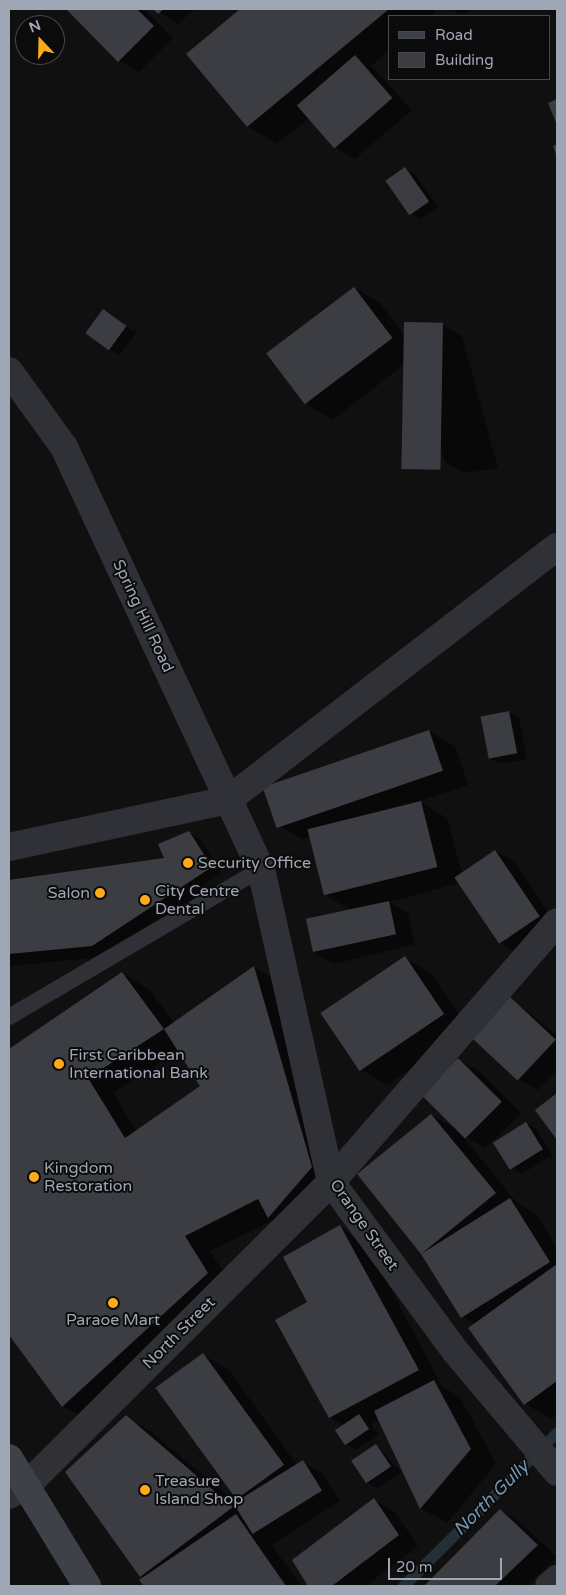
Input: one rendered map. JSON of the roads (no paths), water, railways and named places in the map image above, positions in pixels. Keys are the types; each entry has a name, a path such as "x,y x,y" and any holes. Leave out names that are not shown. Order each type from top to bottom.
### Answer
{"main road":[{"path":"9,1458 18,1490 87,1586"}],"street":[{"name":"Spring Hill Road","path":"9,371 64,447 261,869"},
{"path":"9,847 228,800 557,547"},
{"name":"Orange Street","path":"261,869 331,1182 456,1352 554,1469"},
{"name":"North Street","path":"18,1490 331,1182 557,922"},
{"path":"549,1586 557,1579"}],"lane":[{"path":"9,1017 261,869"}],"waterway":[{"name":"North Gully","path":"403,1586 557,1432"}],"place":[{"name":"Security Office","path":"188,863"},
{"name":"Salon","path":"100,893"},
{"name":"City Centre Dental","path":"145,900"},
{"name":"First Caribbean International Bank","path":"59,1064"},
{"name":"Kingdom Restoration","path":"34,1177"},
{"name":"Paraoe Mart","path":"113,1303"},
{"name":"Treasure Island Shop","path":"145,1490"}]}
